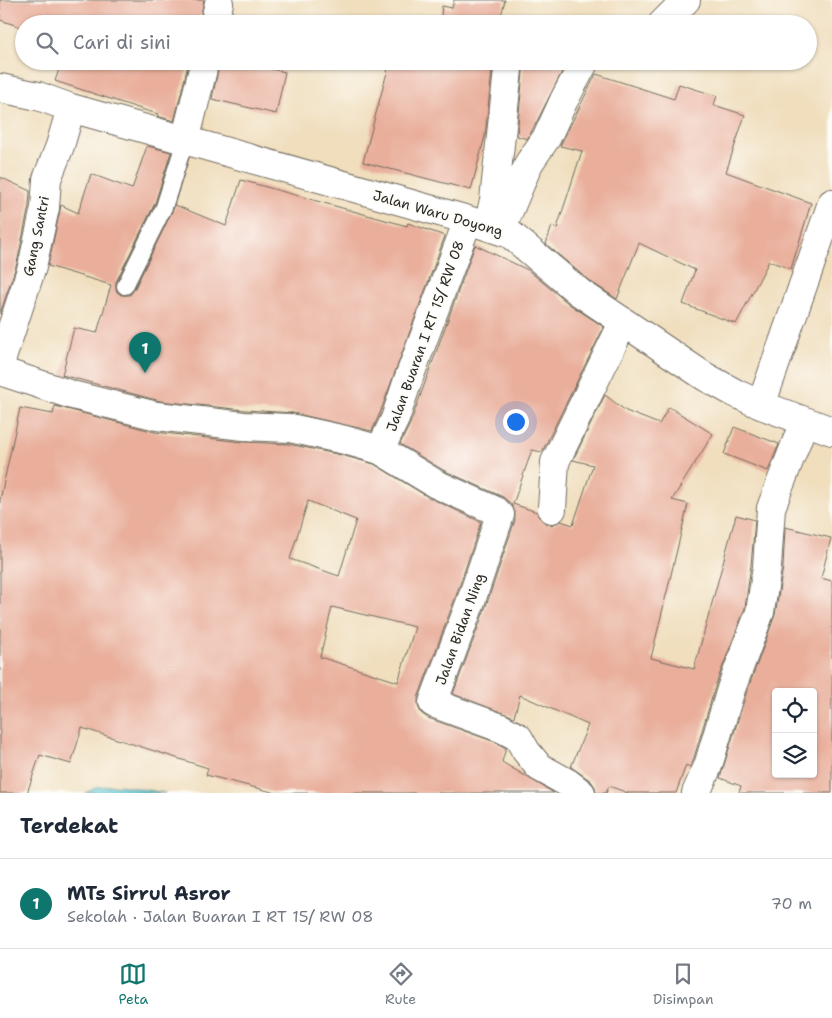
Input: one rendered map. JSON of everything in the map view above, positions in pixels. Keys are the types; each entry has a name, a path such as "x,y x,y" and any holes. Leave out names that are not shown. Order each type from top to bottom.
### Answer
{"street":[{"path":"671,15 686,0"},
{"path":"185,141 203,70"},
{"path":"485,225 494,200 508,70"},
{"path":"485,225 530,163 546,137 580,70"},
{"name":"Jalan Waru Doyong","path":"0,88 38,96 71,108 485,225 510,234 579,292 704,376 761,405 832,432"},
{"name":"Gang Santri","path":"0,364 32,267 48,179 71,108"},
{"path":"761,405 832,203"},
{"name":"Jalan Buaran I RT 15/ RW 08","path":"380,450 395,419 408,380 485,225"},
{"path":"552,509 555,462 623,323"},
{"path":"0,371 72,395 157,416 244,426 290,428 380,450"},
{"path":"696,793 708,766 731,688 760,612 771,508 804,422"},
{"name":"Jalan Bidan Ning","path":"380,450 436,484 496,511 500,515 433,703 502,728 518,737 526,751 540,767 568,782 581,793"}],"lane":[{"path":"125,286 164,207 185,141"}],"water":[{"path":"119,785 165,793 86,793 97,787"}],"building":[{"path":"0,0 204,0 201,15 15,15 15,25 0,20"},
{"path":"454,0 505,0 501,15 441,15 442,6 452,8"},
{"path":"59,70 187,70 174,121 157,116 158,114 55,81"},
{"path":"218,70 276,70 285,72 276,114 212,99"},
{"path":"388,70 492,70 485,136 471,190 363,162"},
{"path":"523,70 563,70 527,139 517,136"},
{"path":"596,74 674,99 679,84 717,96 714,105 745,115 726,172 811,203 791,269 769,261 736,324 683,304 695,270 639,243 617,299 588,280 546,244 552,226 557,228 582,151 560,146"},
{"path":"147,146 171,152 155,203 116,282 116,291 121,295 130,295 134,290 175,205 226,226 241,180 407,226 408,223 445,236 372,431 293,413 160,401 62,375 74,328 97,333 111,285 48,266 61,205 78,213 91,174 132,189"},
{"path":"0,177 30,191 29,206 17,263 0,314"},
{"path":"475,245 528,270 569,304 604,327 542,452 532,450 513,504 537,512 544,522 551,525 561,521 573,525 593,465 573,460 605,395 626,411 659,424 669,407 713,434 672,500 688,504 651,658 694,669 736,515 755,520 745,608 716,684 693,761 690,767 686,765 676,793 628,793 609,786 606,793 596,793 591,781 571,767 588,725 520,695 514,717 453,694 486,606 515,520 515,512 511,504 503,497 443,470 400,444 410,424"},
{"path":"55,406 155,432 242,442 288,444 341,455 374,464 428,497 481,522 418,698 418,706 421,713 428,718 495,742 506,748 502,762 554,793 276,793 206,775 208,768 82,728 71,764 40,755 27,793 0,793 0,500 20,408 53,414","holes":["308,501 356,520 339,576 290,559","332,607 415,627 398,682 320,657"]},
{"path":"734,427 779,444 768,471 724,454"},
{"path":"785,527 831,538 821,578 832,581 832,793 739,793 741,786 720,778 746,694 775,615 783,568"}],"place":[{"name":"MTs Sirrul Asror","path":"145,373"}]}
